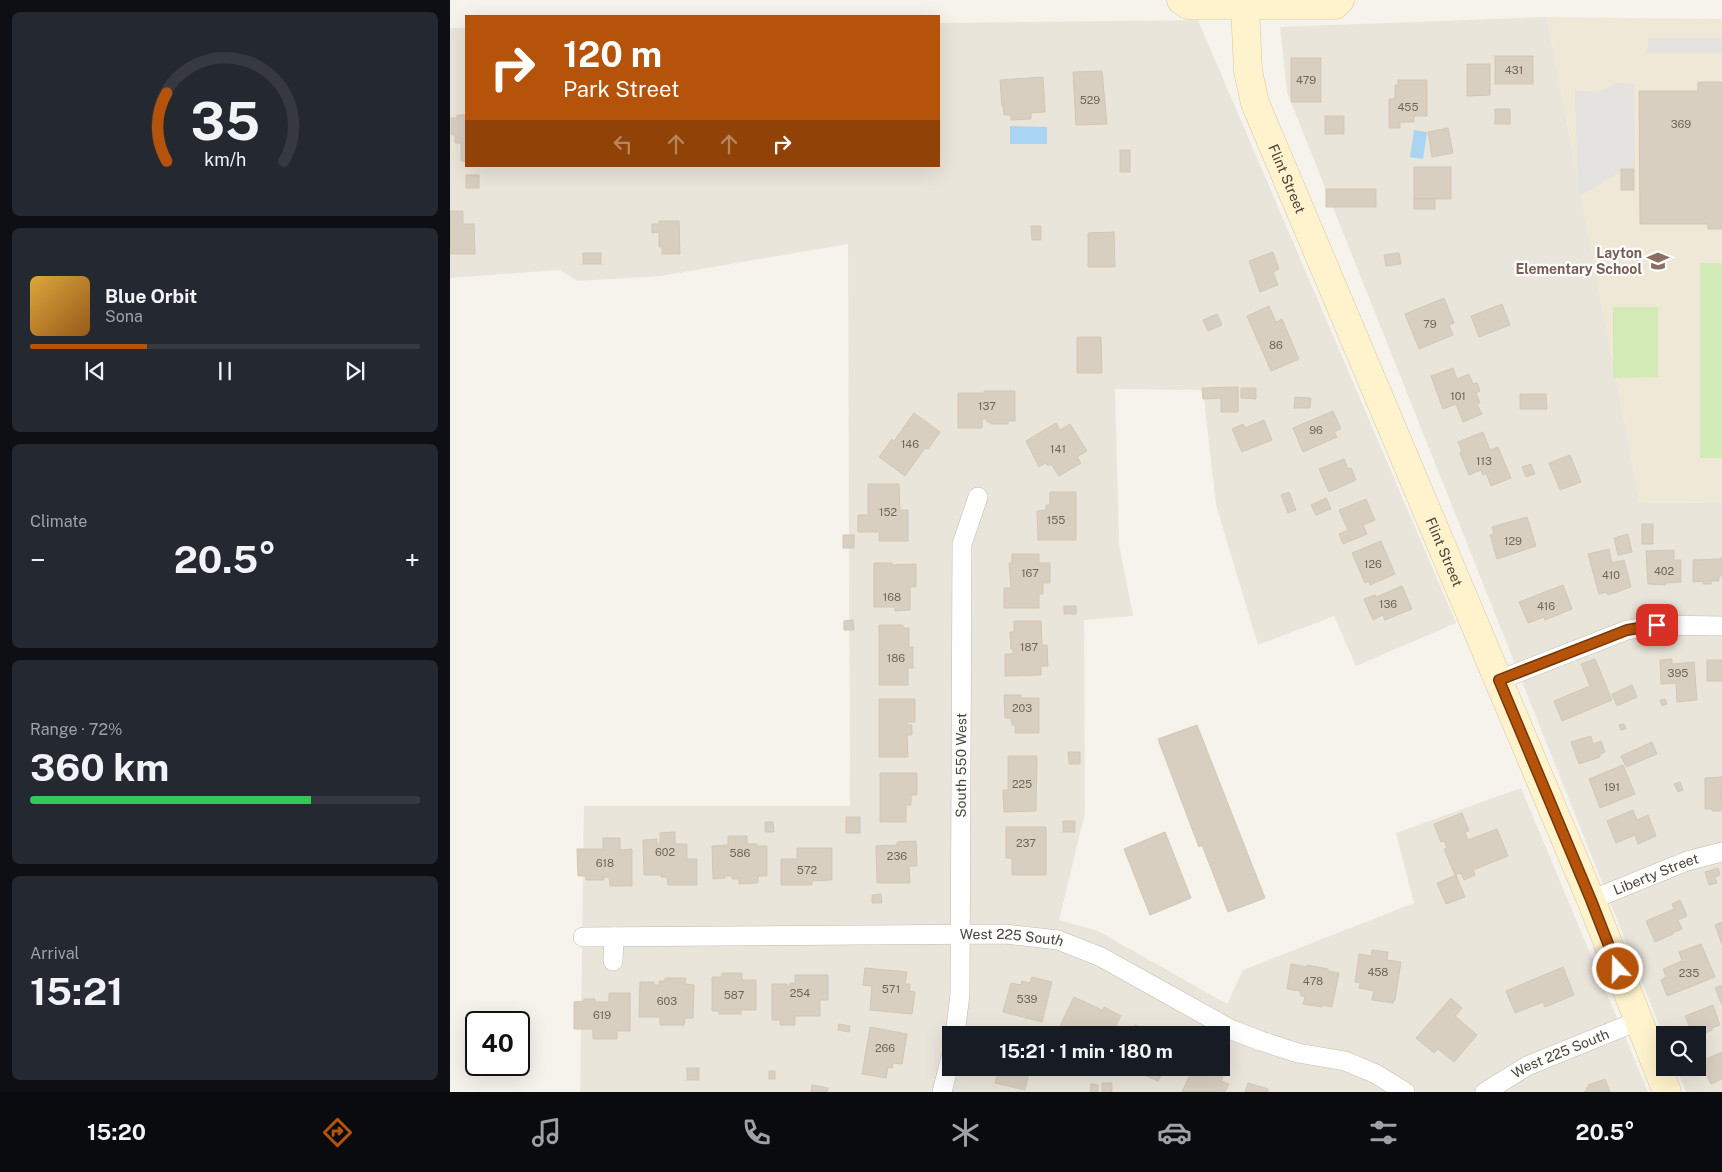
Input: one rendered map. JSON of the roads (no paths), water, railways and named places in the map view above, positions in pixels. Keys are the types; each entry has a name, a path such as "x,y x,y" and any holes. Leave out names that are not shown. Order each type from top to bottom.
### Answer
{"street":[{"path":"1181,0 1188,5 1245,2 1334,5 1340,0"},
{"name":"Flint Street","path":"1245,2 1248,71 1255,103 1591,900 1667,1092"},
{"name":"South 550 West","path":"956,1026 960,994 962,544 978,497"},
{"path":"1499,680 1627,630 1657,625 1722,626"},
{"name":"Liberty Street","path":"1591,900 1687,861 1722,852"},
{"name":"West 225 South","path":"583,937 1005,934 1058,940 1101,958 1232,1030 1298,1053 1345,1061 1376,1074 1405,1092"},
{"path":"613,961 614,937"},
{"name":"West 225 South","path":"1485,1092 1527,1066 1638,1021"},
{"path":"942,1092 946,1076"}],"water":[{"path":"1010,126 1047,127 1047,144 1010,144"},
{"path":"1414,130 1427,132 1423,159 1410,157"}],"place":[{"name":"Layton Elementary School","path":"1658,261"}]}
